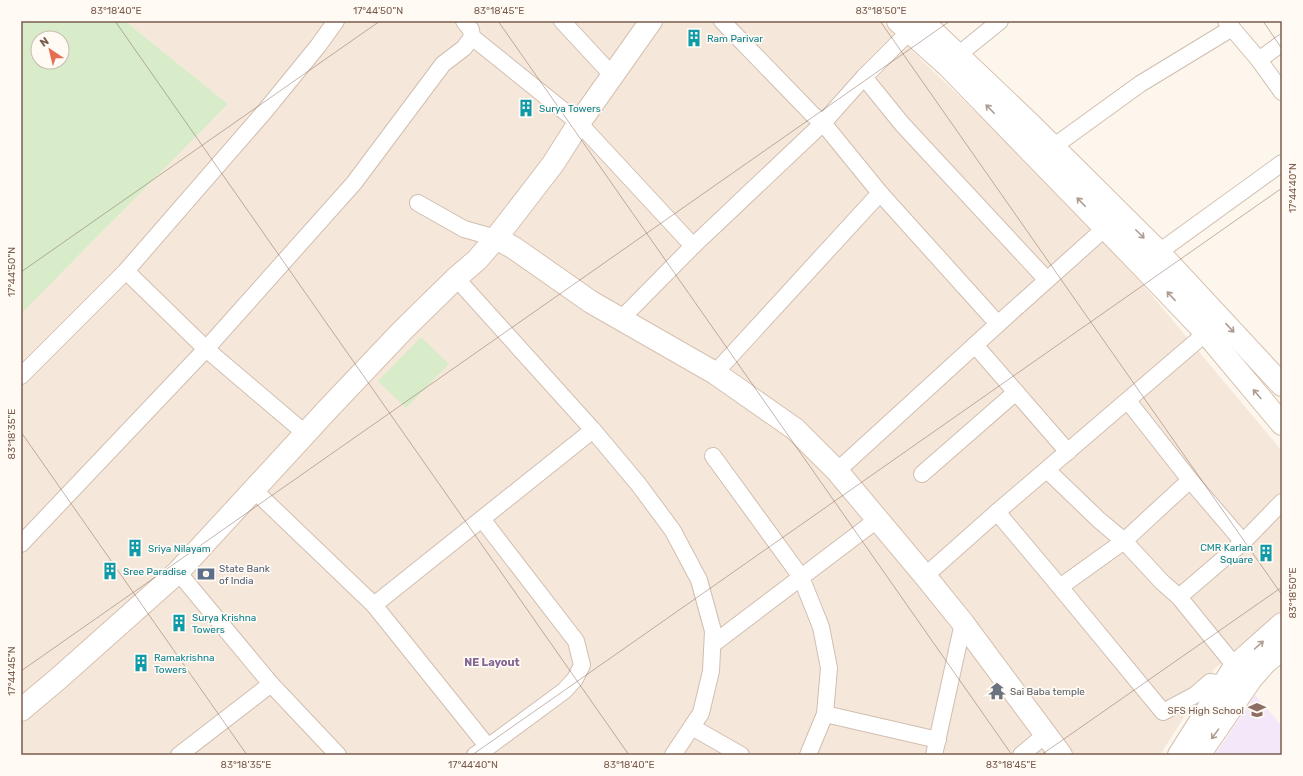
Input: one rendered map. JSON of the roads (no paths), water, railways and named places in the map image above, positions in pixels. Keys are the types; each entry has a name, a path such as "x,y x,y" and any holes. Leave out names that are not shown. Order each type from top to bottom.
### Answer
{"main road":[{"path":"21,710 178,572 397,336 456,278 477,260 496,238 553,164 579,123 651,21"},
{"path":"912,24 1053,147 1282,424"},
{"path":"953,61 1113,221 1158,252 1282,385"},
{"path":"496,238 514,248 590,302 715,373 795,429 837,471 925,576 963,623 1061,755"},
{"path":"1199,755 1243,673 1282,624"},
{"path":"1178,755 1224,684 1265,663 1282,648"}],"street":[{"path":"21,376 126,271 265,110 318,46 336,21"},
{"path":"464,21 471,30 472,37 579,123 693,246"},
{"path":"562,21 613,76"},
{"path":"722,21 823,123 880,193 998,324"},
{"path":"953,61 1000,21"},
{"path":"621,319 693,246 823,123 912,24"},
{"path":"1053,147 1140,84 1229,25 1259,60 1282,92"},
{"path":"21,544 206,349 354,183 443,64 464,48 472,37"},
{"path":"1259,60 1282,43"},
{"path":"864,77 902,124 1047,280"},
{"path":"1158,252 1280,168"},
{"path":"715,373 880,193"},
{"path":"418,203 464,229 496,238"},
{"path":"837,471 1113,221"},
{"path":"126,271 206,349 306,434"},
{"path":"456,278 593,430 639,485 673,531 699,580 713,631 712,671 701,713 673,755"},
{"path":"925,576 997,512 1206,333"},
{"path":"975,345 1068,452"},
{"path":"922,474 1016,392"},
{"path":"1128,401 1190,480 1242,542"},
{"path":"374,605 593,430"},
{"path":"713,456 801,577 821,627 829,668 825,714 808,755"},
{"path":"1047,470 1094,515 1124,541 1162,582 1179,597 1243,673"},
{"path":"1060,586 1124,541 1190,480"},
{"path":"254,490 374,605 482,751 564,691 575,679 582,665 576,641 482,519"},
{"path":"1179,597 1242,542 1282,502"},
{"path":"997,512 1060,586 1163,712 1195,695 1210,682 1224,684"},
{"path":"713,644 878,519"},
{"path":"178,572 271,684 338,755"},
{"path":"825,714 936,747 963,623"},
{"path":"181,754 271,684"},
{"path":"692,728 741,755"},
{"path":"1021,755 1045,735"}],"place":[{"name":"Ram Parivar","path":"694,38"},
{"name":"Surya Towers","path":"526,108"},
{"name":"Sriya Nilayam","path":"135,548"},
{"name":"CMR Karlan Square","path":"1266,553"},
{"name":"Sree Paradise","path":"110,571"},
{"name":"State Bank of India","path":"206,574"},
{"name":"Surya Krishna Towers","path":"179,623"},
{"name":"Ramakrishna Towers","path":"141,663"},
{"name":"Sai Baba temple","path":"997,691"},
{"name":"SFS High School","path":"1257,710"}],"district":[{"name":"NE Layout","path":"492,662"}]}
